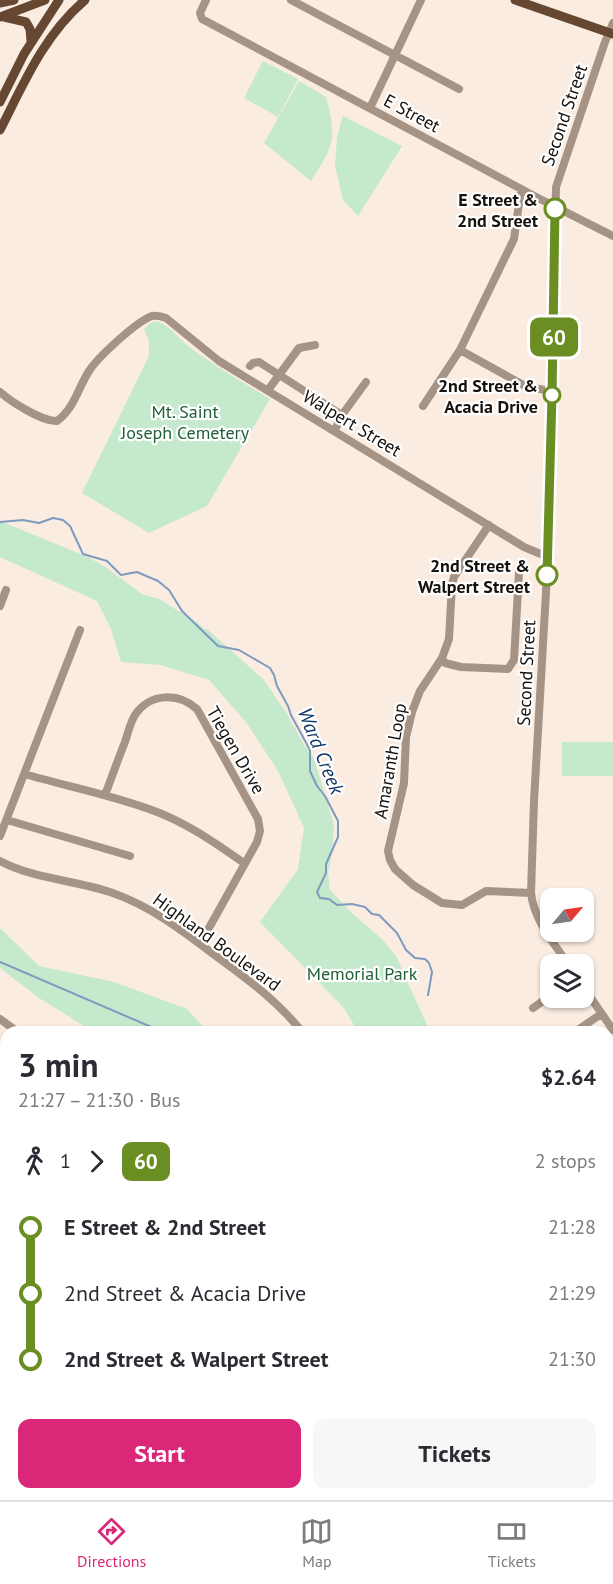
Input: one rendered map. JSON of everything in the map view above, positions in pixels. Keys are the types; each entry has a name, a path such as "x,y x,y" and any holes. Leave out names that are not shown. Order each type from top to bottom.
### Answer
{"main road":[{"path":"0,3 14,0"},
{"path":"1,16 45,0"},
{"path":"0,102 31,43 59,0"},
{"path":"0,130 39,55 70,14 85,0"},
{"path":"515,0 612,30"},
{"path":"1,16 26,22 31,31 31,43"}],"street":[{"name":"E Street","path":"206,0 200,14 202,19 212,25 613,236"},
{"path":"291,0 459,89"},
{"path":"370,108 421,0"},
{"name":"Second Street","path":"561,954 539,921 532,904 531,893 535,778 548,557 555,187 612,30"},
{"path":"423,406 460,350 514,239 521,189"},
{"name":"Walpert Street","path":"0,392 38,416 57,421 66,415 88,372 98,359 144,320 155,315 166,318 214,357 524,546 548,557"},
{"path":"268,390 299,348 315,345"},
{"path":"460,350 527,387 552,391"},
{"path":"250,366 259,362 342,415"},
{"path":"335,430 342,415 366,382"},
{"name":"Amaranth Loop","path":"489,525 468,555 452,584 450,639 442,658 420,690 412,712 406,736 404,783 388,850 394,868 413,885 442,903 462,905 486,891 531,893"},
{"path":"442,658 445,663 461,667 508,669 512,666 519,572"},
{"path":"0,606 6,590"},
{"path":"0,836 80,630"},
{"name":"Tiegen Drive","path":"105,795 132,721 139,711 150,702 160,698 172,697 184,700 193,706 203,718 259,823 258,838 200,944"},
{"path":"24,774 150,809 220,844 244,863"},
{"path":"7,820 130,856"},
{"name":"Highland Boulevard","path":"0,861 27,872 89,886 129,899 166,919 268,996 297,1026"},
{"path":"533,1008 540,1003"},
{"path":"594,1003 610,1026"},
{"path":"584,1026 601,1014"}],"green space":[{"path":"263,61 298,79 278,117 244,98"},
{"path":"299,81 326,97 332,123 329,150 311,181 264,143"},
{"path":"343,116 402,146 358,216 343,200 335,166 337,137"},
{"name":"Mt. Saint Joseph Cemetery","path":"156,321 166,326 202,357 270,399 207,506 149,533 82,493 149,356 149,341 144,329"},
{"name":"Memorial Park","path":"0,521 88,557 142,594 159,599 207,629 263,679 314,758 334,825 328,872 330,890 383,940 396,956 427,1026 354,1026 344,1008 260,922 298,869 304,828 278,771 246,722 209,680 160,665 121,662 111,629 97,601 0,557"},
{"path":"562,742 613,742 613,776 562,776"},
{"path":"0,928 39,966 114,982 187,1009 203,1026 84,1026 39,998 0,968"}],"waterway":[{"name":"Ward Creek","path":"0,522 23,520 39,523 53,518 63,520 70,526 83,554 107,561 121,575 137,572 158,581 169,590 182,611 218,646 239,650 270,668 310,750 310,771 338,821 338,837 317,892 320,898 329,899 337,905 352,904 365,907 372,914 379,915 397,933 406,950 415,958 425,959 429,963 432,972 428,995"},
{"path":"0,962 149,1026"}],"bus line":[{"name":"60","path":"547,575 555,209"}],"place":[{"name":"E Street & 2nd Street","path":"555,209"},
{"name":"2nd Street & Acacia Drive","path":"552,395"},
{"name":"2nd Street & Walpert Street","path":"547,575"}]}
